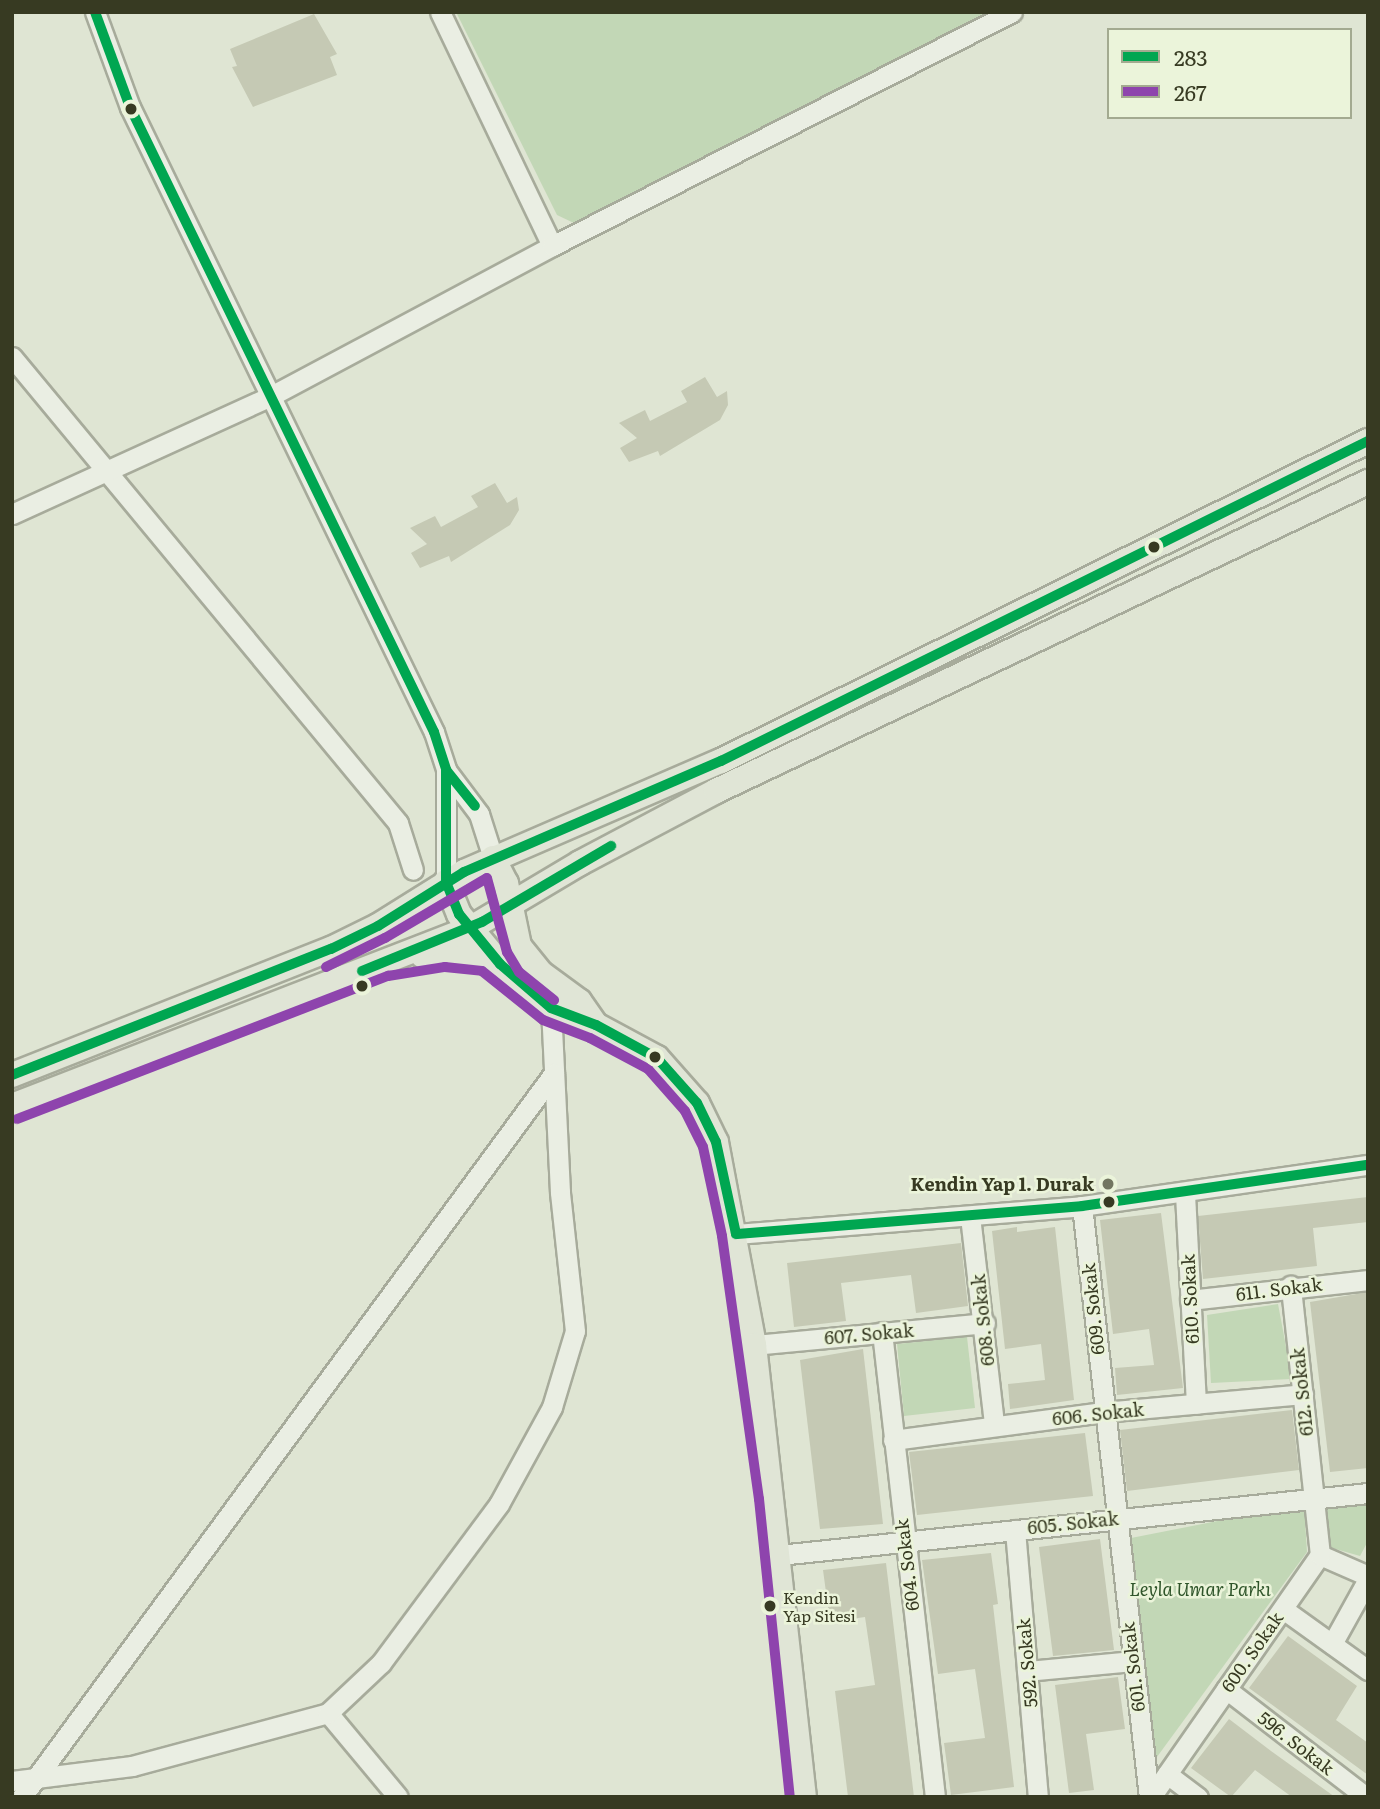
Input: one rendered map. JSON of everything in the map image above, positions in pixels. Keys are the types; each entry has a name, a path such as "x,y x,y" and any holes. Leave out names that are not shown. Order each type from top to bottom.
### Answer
{"main road":[{"path":"12,1075 331,950 378,926 446,882 493,858 721,761 1368,441"},
{"path":"12,1106 471,928 580,863 776,762 1368,482"},
{"path":"493,858 506,883 519,946 529,962 579,1001 596,1025"},
{"path":"446,882 459,914 500,964 551,1008 596,1025 657,1058 697,1103 716,1142 736,1234 754,1345 804,1797"},
{"path":"384,962 463,952 500,964"}],"street":[{"path":"95,12 130,107 434,732 446,770 446,882"},
{"path":"440,12 552,246"},
{"path":"12,514 271,396 552,246 1012,12"},
{"path":"12,357 398,823 413,870"},
{"path":"446,770 472,801 493,858"},
{"path":"22,1786 132,1766 327,1713 381,1663 499,1504 535,1443 566,1369 575,1331 575,1301 561,1203 551,1008"},
{"path":"22,1786 554,1073"},
{"path":"736,1234 1082,1206 1185,1194 1368,1165"},
{"name":"610. Sokak","path":"1185,1194 1196,1404"},
{"name":"609. Sokak","path":"1082,1206 1103,1412"},
{"name":"608. Sokak","path":"970,1216 985,1323 994,1425"},
{"name":"611. Sokak","path":"1190,1300 1291,1286 1368,1280"},
{"name":"612. Sokak","path":"1291,1286 1314,1497"},
{"name":"607. Sokak","path":"754,1345 985,1323"},
{"name":"604. Sokak","path":"883,1332 903,1542 935,1797"},
{"name":"606. Sokak","path":"893,1440 1103,1412 1303,1394"},
{"name":"601. Sokak","path":"1103,1412 1150,1797"},
{"name":"605. Sokak","path":"779,1555 1368,1493"},
{"path":"1314,1497 1320,1555 1368,1578 1332,1644"},
{"name":"592. Sokak","path":"1015,1530 1038,1797"},
{"name":"600. Sokak","path":"1150,1797 1320,1555"},
{"path":"1283,1609 1368,1670"},
{"path":"1027,1671 1132,1661"},
{"name":"596. Sokak","path":"1226,1689 1366,1797"},
{"path":"327,1713 398,1797"},
{"path":"1167,1774 1198,1797"}],"green space":[{"path":"456,12 987,12 576,224 557,215"},
{"path":"1278,1304 1292,1379 1211,1383 1207,1315"},
{"path":"967,1337 975,1408 904,1416 897,1344"},
{"path":"1368,1502 1368,1541 1360,1556 1325,1546 1327,1506"},
{"name":"Leyla Umar Parkı","path":"1304,1504 1307,1552 1154,1761 1131,1538"}],"building":[{"path":"314,14 337,54 330,57 337,75 253,107 232,67 237,66 230,49"},
{"path":"705,377 717,397 727,391 728,405 720,420 660,456 658,451 629,462 620,448 637,438 619,423 645,410 650,421 687,402 681,391"},
{"path":"495,483 507,503 517,497 519,510 510,525 451,562 449,556 420,568 411,553 427,544 410,528 435,516 441,527 478,507 471,496"},
{"path":"1368,1197 1368,1222 1313,1228 1317,1266 1203,1279 1198,1216"},
{"path":"1161,1213 1183,1388 1117,1395 1115,1368 1154,1365 1149,1329 1113,1334 1100,1220"},
{"path":"1017,1227 1017,1232 1055,1227 1074,1400 1010,1409 1008,1384 1045,1380 1041,1344 1005,1349 992,1231"},
{"path":"961,1243 968,1306 916,1313 911,1275 841,1283 846,1321 794,1327 787,1263"},
{"path":"1368,1292 1368,1468 1330,1472 1310,1302"},
{"path":"863,1349 883,1524 820,1529 800,1360"},
{"path":"1292,1410 1299,1470 1127,1491 1120,1430"},
{"path":"1085,1433 1093,1496 917,1515 909,1452"},
{"path":"1100,1539 1114,1650 1053,1656 1039,1547"},
{"path":"991,1553 998,1604 993,1605 1014,1787 951,1795 944,1743 985,1738 975,1669 938,1674 922,1560"},
{"path":"886,1563 914,1797 848,1797 835,1691 875,1685 865,1617 830,1622 823,1570"},
{"path":"1288,1636 1357,1686 1336,1720 1368,1743 1368,1775 1249,1688"},
{"path":"1118,1677 1125,1729 1086,1734 1094,1790 1069,1793 1055,1685"},
{"path":"1229,1719 1335,1797 1292,1797 1255,1770 1231,1797 1191,1768"}],"transit line":[{"name":"283","path":"95,12 130,107 434,732 446,770 475,806"},
{"name":"283","path":"12,1075 331,949 378,926 464,872 721,761 1368,441"},
{"name":"283","path":"446,770 446,882 459,914 500,964 551,1008 596,1025 657,1058 697,1103 716,1142 736,1234 1082,1206 1368,1165"},
{"name":"283","path":"362,971 482,922 611,846"},
{"name":"267","path":"326,967 385,938 487,878 507,952 519,972 554,1000"},
{"name":"267","path":"17,1119 388,976 445,967 482,971 543,1020 590,1038 648,1069 685,1111 703,1147 722,1236 759,1499 790,1797"}],"place":[{"name":"Kendin Yap 1. Durak","path":"1108,1184"},
{"name":"Kendin Yap Sitesi","path":"770,1606"}]}
